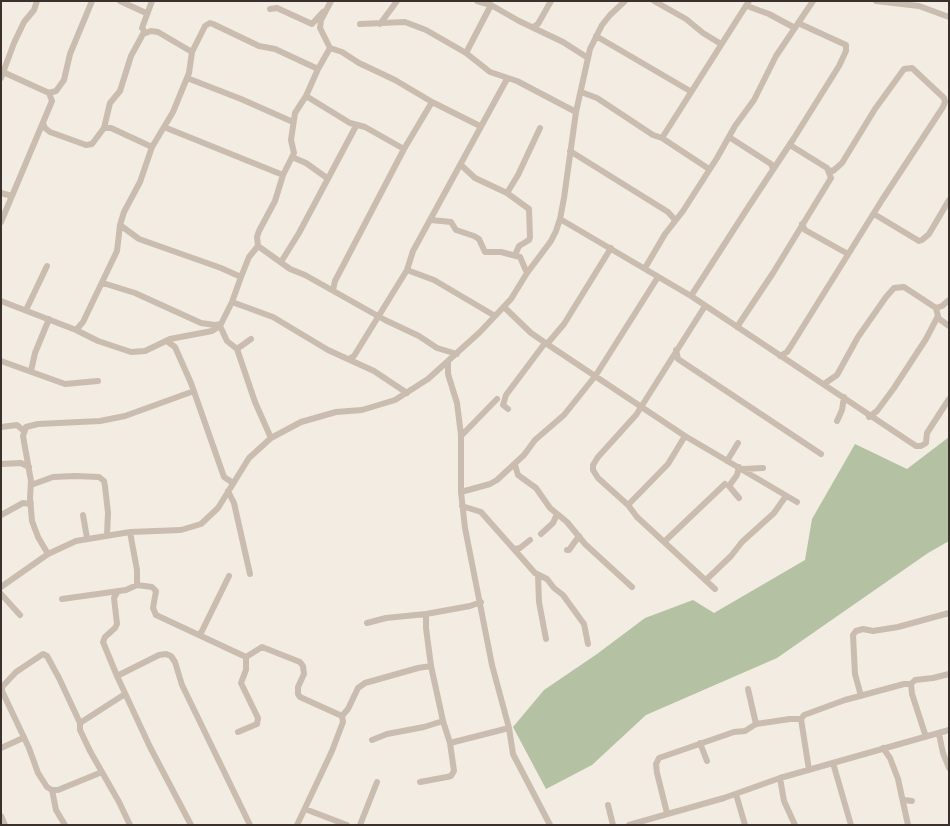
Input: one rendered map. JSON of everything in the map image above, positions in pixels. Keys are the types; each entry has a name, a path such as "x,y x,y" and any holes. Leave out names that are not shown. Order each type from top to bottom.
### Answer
{"street":[{"path":"37,1 34,10 24,22 14,42 2,75 49,93 56,91 64,80 72,49 92,1"},
{"path":"120,1 146,13"},
{"path":"145,32 142,28 146,13 152,1"},
{"path":"380,24 397,1"},
{"path":"477,1 491,5 536,26 540,31 563,42 588,58"},
{"path":"536,26 551,1"},
{"path":"1,587 48,554 67,544 87,538 107,535 130,532 181,530 193,527 209,517 250,458 271,438 301,422 336,412 362,410 382,405 407,393 440,369 457,354 504,308 527,273 551,241 560,219 576,112 588,58 596,36 610,15 625,1"},
{"path":"654,1 686,19 703,33 721,44"},
{"path":"645,268 754,100 776,56 813,1"},
{"path":"876,1 919,6 949,17"},
{"path":"270,9 277,8 312,24 330,3"},
{"path":"330,3 321,20 320,28 330,48 342,52 359,63 395,80 432,102 480,126"},
{"path":"662,138 690,91 748,4 843,44 847,48 839,66 790,145 774,165 691,296"},
{"path":"466,53 491,5"},
{"path":"360,24 405,22 410,24 439,37 466,53 490,72 507,79 517,81 576,112"},
{"path":"76,330 83,322 117,251 120,225 124,212 140,182 152,147 173,112 192,63 192,52 200,33 207,24 210,23 259,46 275,49 318,69"},
{"path":"43,124 50,132 86,145 92,144 104,128 110,103 120,91 134,48 140,36 145,32 158,32 192,52"},
{"path":"596,36 690,91"},
{"path":"1,300 50,319 98,341 130,352 145,351 168,342 170,339 212,331 222,325 249,258 258,246 258,231 275,200 282,175 292,157 294,150 291,144 293,122 318,69 330,48"},
{"path":"780,356 787,352 791,346 945,102 938,92 912,68 904,69 875,109 842,163 833,170 828,170"},
{"path":"187,78 241,99 293,122"},
{"path":"353,359 384,308 393,289 409,268 416,246 461,165 480,126 507,79"},
{"path":"581,92 597,98 653,135 662,138 709,169"},
{"path":"1,222 52,101 49,93"},
{"path":"306,96 356,126 365,127 404,148"},
{"path":"333,290 337,277 404,148 432,102"},
{"path":"164,126 282,175"},
{"path":"281,262 319,197 327,178 356,126"},
{"path":"104,128 111,128 152,147"},
{"path":"507,193 518,174 540,128"},
{"path":"729,137 774,165"},
{"path":"737,327 831,178 828,170 790,145"},
{"path":"570,151 641,197 668,212 675,220"},
{"path":"292,157 306,163 327,178"},
{"path":"461,165 468,173 483,184 507,193 527,206 530,214 530,237 529,240 519,246 514,255"},
{"path":"1,193 12,196"},
{"path":"874,214 919,241 929,234 949,200"},
{"path":"560,219 691,296 844,397 869,417 919,447 926,443 927,433 949,399"},
{"path":"431,220 451,222 456,230 479,239 485,252 502,252 522,259 527,273"},
{"path":"802,224 805,230 848,254"},
{"path":"120,225 139,239 222,268 241,277"},
{"path":"258,246 290,269 424,338 437,348 457,354"},
{"path":"508,409 503,405 506,395 546,344 564,324 611,248"},
{"path":"26,310 47,266"},
{"path":"409,268 421,276 434,280 495,316"},
{"path":"461,492 490,484 513,468 535,440 564,414 596,376 658,277"},
{"path":"103,282 131,291 201,322 222,325"},
{"path":"824,384 837,375 858,337 894,288 904,287 936,308 938,318 949,326"},
{"path":"936,308 942,306 949,300"},
{"path":"232,302 273,317 328,350 353,359 407,393"},
{"path":"705,306 630,422 598,456 593,465 593,470 598,478 628,505 637,517 707,579 715,589"},
{"path":"504,308 531,333 546,344 685,436 797,502"},
{"path":"869,417 877,411 894,388 938,318"},
{"path":"31,371 35,353 50,319"},
{"path":"222,325 227,341 237,350 250,388 271,438"},
{"path":"237,350 251,339"},
{"path":"168,342 175,347 194,391 224,476 233,483"},
{"path":"676,350 678,358 821,454"},
{"path":"1,361 65,384 98,381"},
{"path":"448,362 448,374 457,403 461,436 462,506 492,666 509,728 514,754 550,825"},
{"path":"440,369 448,374"},
{"path":"24,431 26,427 38,424 100,421 125,416 194,391"},
{"path":"837,421 842,410 844,397"},
{"path":"461,436 497,399"},
{"path":"1,427 16,425 24,431 32,485 30,491 35,530 48,554"},
{"path":"628,505 668,464 685,436"},
{"path":"727,461 738,443"},
{"path":"1,464 21,463 29,467"},
{"path":"513,468 518,475 536,488 544,501 567,522 603,561 632,587"},
{"path":"741,468 763,468"},
{"path":"739,498 728,486 741,468"},
{"path":"32,485 53,477 99,477 104,481 105,486 108,513 107,535"},
{"path":"665,541 725,484"},
{"path":"228,491 234,503 250,574"},
{"path":"707,579 728,560 742,542 774,513 786,496"},
{"path":"1,515 23,503 31,504"},
{"path":"462,506 474,508 481,512 538,575 547,579 554,588 566,598 584,624 588,644"},
{"path":"541,534 553,523 557,514"},
{"path":"83,515 87,538"},
{"path":"130,532 137,570 137,585"},
{"path":"567,550 569,550 579,536"},
{"path":"515,549 520,548 530,540"},
{"path":"538,575 539,602 546,639"},
{"path":"200,635 229,576"},
{"path":"62,599 118,591 137,585 152,587 156,591 153,608 156,615 246,657"},
{"path":"118,591 114,598 117,624 115,628 105,637 103,642 116,676 191,825"},
{"path":"1,594 20,615"},
{"path":"367,623 386,618 426,614 470,606 481,602"},
{"path":"862,696 855,674 853,635 856,630 863,629 873,631 898,628 949,613"},
{"path":"420,782 447,778 453,773 450,743 442,721 431,666 426,628 426,614"},
{"path":"246,657 262,647 300,662 303,666 304,674 298,687 298,694 300,697 319,707 342,716"},
{"path":"65,825 56,810 52,790 47,787 38,773 29,748 2,692 2,686 16,672 43,654 47,656 65,690 80,723 80,730 130,825"},
{"path":"116,676 159,655 166,654 171,656 182,685 250,825"},
{"path":"238,732 257,724 258,718 241,683 246,670 246,657"},
{"path":"342,716 348,709 358,688 365,683 418,668 431,666"},
{"path":"667,813 656,773 657,760 664,756 714,741 734,732 745,731 756,724 802,719 810,712 862,696 911,684 915,680 949,674"},
{"path":"911,684 912,694 926,737"},
{"path":"748,688 756,724"},
{"path":"80,723 125,694"},
{"path":"297,825 343,722 342,716"},
{"path":"802,719 809,770"},
{"path":"372,740 387,734 424,727 442,721"},
{"path":"450,743 509,728"},
{"path":"629,825 736,794 780,778 949,730"},
{"path":"939,734 942,753 949,768"},
{"path":"1,748 23,738"},
{"path":"700,744 707,761"},
{"path":"883,748 894,767 898,778 900,794 904,800 908,825"},
{"path":"833,763 851,825"},
{"path":"52,790 70,785 102,772"},
{"path":"780,778 784,801 795,825"},
{"path":"360,825 377,782"},
{"path":"736,794 745,825"},
{"path":"904,800 912,801"},
{"path":"608,805 613,825"},
{"path":"305,810 348,825"},
{"path":"1,816 5,825"}],"green space":[{"path":"949,437 949,541 928,553 777,658 646,715 592,765 546,789 513,727 544,690 597,654 645,618 693,600 714,613 805,560 812,519 855,444 907,469"}]}
